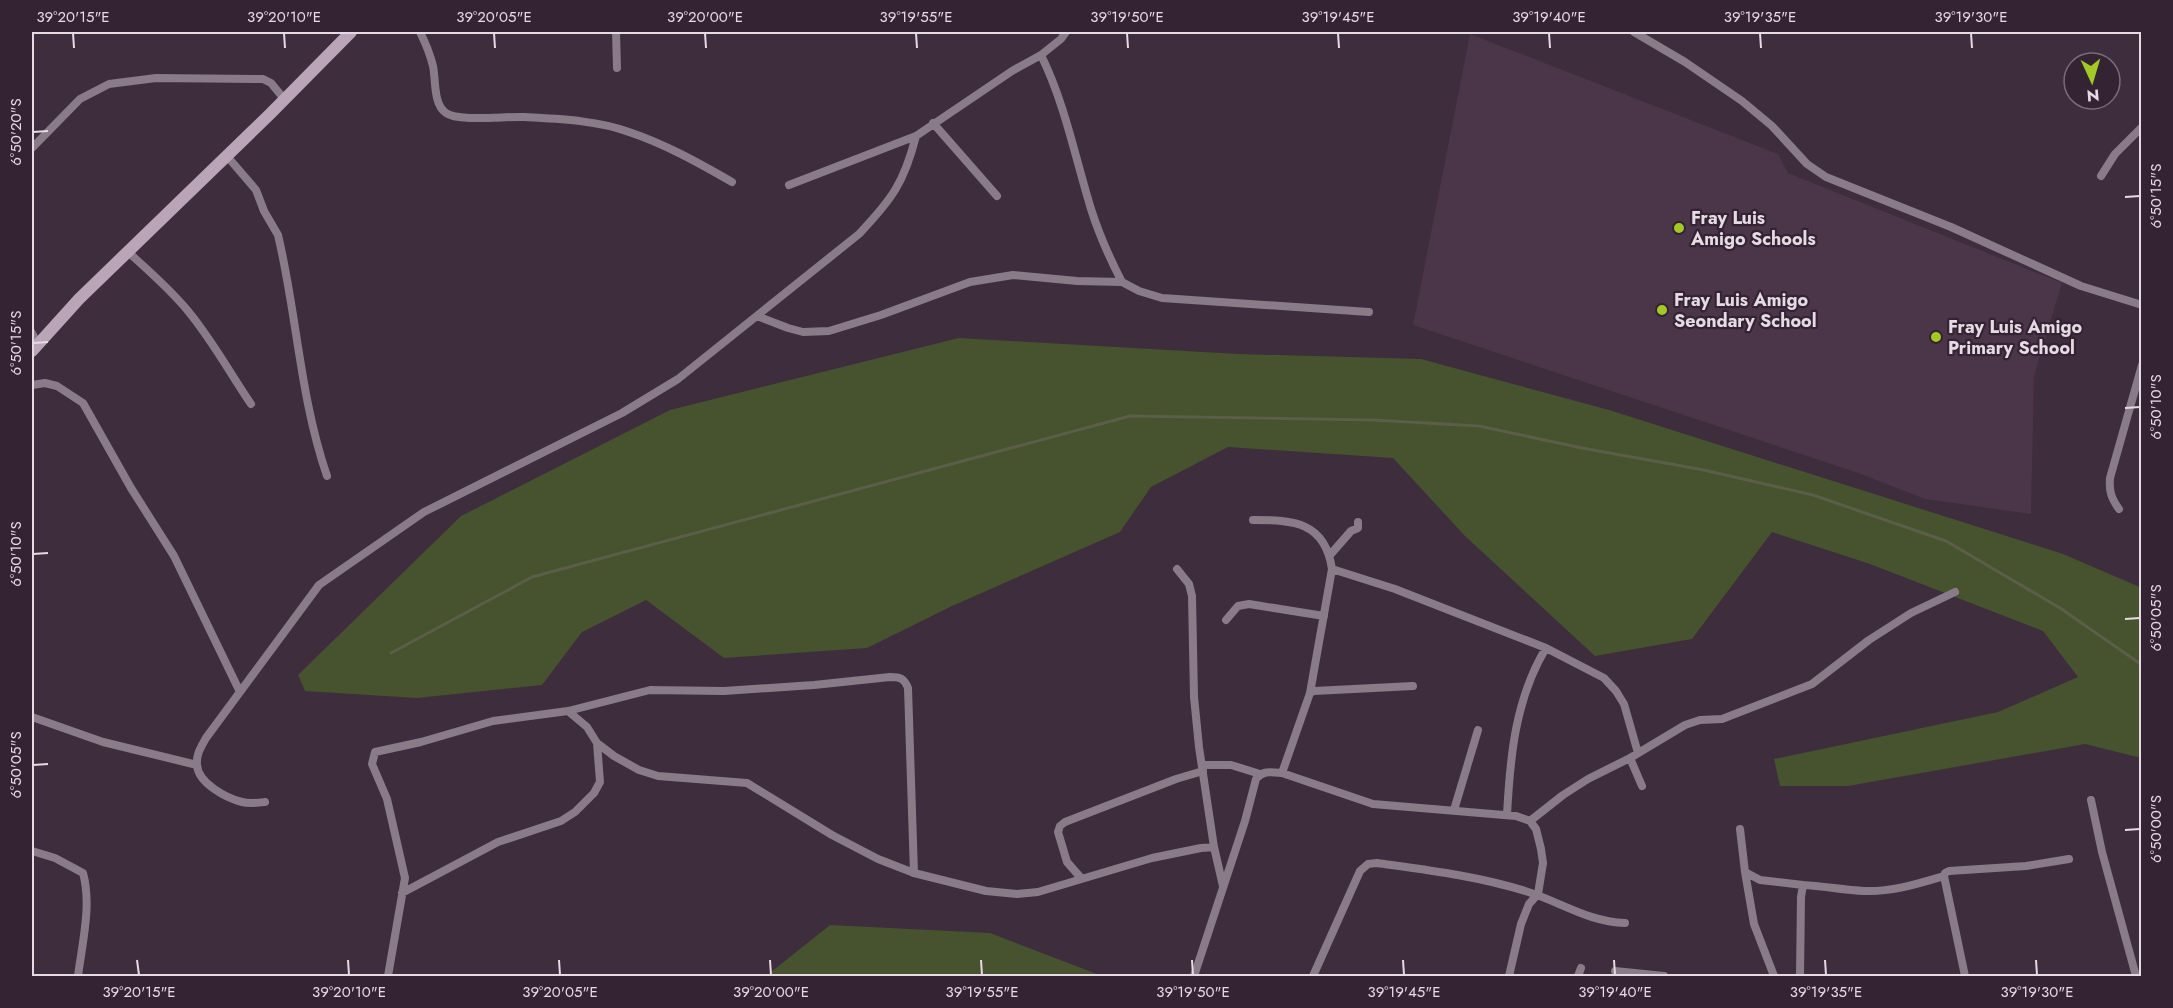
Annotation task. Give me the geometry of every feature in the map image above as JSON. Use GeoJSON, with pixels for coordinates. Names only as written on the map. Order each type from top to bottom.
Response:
{"type":"FeatureCollection","features":[{"type":"Feature","properties":{"kind":"street"},"geometry":{"type":"LineString","coordinates":[[35,348],[80,299],[351,32]]}},
{"type":"Feature","properties":{"kind":"street"},"geometry":{"type":"LineString","coordinates":[[420,32],[433,66],[440,107],[447,114],[465,117],[523,117],[568,121],[628,131],[688,157],[732,182]]}},
{"type":"Feature","properties":{"kind":"street"},"geometry":{"type":"LineString","coordinates":[[616,32],[617,68]]}},
{"type":"Feature","properties":{"kind":"street"},"geometry":{"type":"LineString","coordinates":[[789,185],[916,136],[1012,71],[1054,46],[1066,32]]}},
{"type":"Feature","properties":{"kind":"street"},"geometry":{"type":"LineString","coordinates":[[1634,32],[1685,62],[1742,101],[1772,126],[1807,164],[1826,177],[1951,228],[2081,286],[2142,305]]}},
{"type":"Feature","properties":{"kind":"street"},"geometry":{"type":"LineString","coordinates":[[1041,55],[1066,117],[1091,210],[1122,282]]}},
{"type":"Feature","properties":{"kind":"street"},"geometry":{"type":"LineString","coordinates":[[32,148],[80,99],[96,89],[126,80],[263,79],[271,83],[285,99]]}},
{"type":"Feature","properties":{"kind":"street"},"geometry":{"type":"LineString","coordinates":[[933,123],[997,196]]}},
{"type":"Feature","properties":{"kind":"street"},"geometry":{"type":"LineString","coordinates":[[2101,176],[2115,154],[2142,127]]}},
{"type":"Feature","properties":{"kind":"street"},"geometry":{"type":"LineString","coordinates":[[265,802],[253,804],[240,802],[204,781],[198,773],[197,753],[319,585],[423,512],[622,413],[669,385],[859,234],[881,212],[897,189],[908,167],[916,136]]}},
{"type":"Feature","properties":{"kind":"street"},"geometry":{"type":"LineString","coordinates":[[226,155],[256,190],[264,211],[278,235],[309,412],[327,476]]}},
{"type":"Feature","properties":{"kind":"street"},"geometry":{"type":"LineString","coordinates":[[128,252],[167,287],[189,312],[251,404]]}},
{"type":"Feature","properties":{"kind":"street"},"geometry":{"type":"LineString","coordinates":[[757,316],[788,328],[814,333],[829,331],[881,315],[980,279],[1013,275],[1077,281],[1122,282],[1138,291],[1162,298],[1369,312]]}},
{"type":"Feature","properties":{"kind":"street"},"geometry":{"type":"LineString","coordinates":[[32,333],[35,348]]}},
{"type":"Feature","properties":{"kind":"street"},"geometry":{"type":"LineString","coordinates":[[2119,509],[2111,498],[2110,478],[2142,365]]}},
{"type":"Feature","properties":{"kind":"street"},"geometry":{"type":"LineString","coordinates":[[32,385],[45,383],[57,386],[83,403],[131,488],[174,556],[240,692]]}},
{"type":"Feature","properties":{"kind":"street"},"geometry":{"type":"LineString","coordinates":[[1253,520],[1289,522],[1305,526],[1324,542],[1330,555],[1332,569],[1310,693],[1282,773]]}},
{"type":"Feature","properties":{"kind":"street"},"geometry":{"type":"LineString","coordinates":[[1330,555],[1351,531],[1358,528],[1358,522]]}},
{"type":"Feature","properties":{"kind":"street"},"geometry":{"type":"LineString","coordinates":[[1177,569],[1189,584],[1192,596],[1194,697],[1214,847],[1223,886]]}},
{"type":"Feature","properties":{"kind":"street"},"geometry":{"type":"LineString","coordinates":[[1332,569],[1395,589],[1546,648],[1604,678],[1624,704],[1642,786]]}},
{"type":"Feature","properties":{"kind":"street"},"geometry":{"type":"LineString","coordinates":[[1530,822],[1588,778],[1634,756],[1685,725],[1700,720],[1722,718],[1812,684],[1869,640],[1911,613],[1955,592]]}},
{"type":"Feature","properties":{"kind":"street"},"geometry":{"type":"LineString","coordinates":[[1226,620],[1238,606],[1249,604],[1324,616]]}},
{"type":"Feature","properties":{"kind":"street"},"geometry":{"type":"LineString","coordinates":[[1507,815],[1510,761],[1518,716],[1536,664],[1546,648]]}},
{"type":"Feature","properties":{"kind":"street"},"geometry":{"type":"LineString","coordinates":[[388,976],[405,878],[387,800],[372,764],[375,752],[421,742],[493,721],[568,711],[650,690],[724,691],[814,685],[877,677],[899,677],[905,680],[908,688],[914,873]]}},
{"type":"Feature","properties":{"kind":"street"},"geometry":{"type":"LineString","coordinates":[[1310,693],[1413,686]]}},
{"type":"Feature","properties":{"kind":"street"},"geometry":{"type":"LineString","coordinates":[[568,711],[588,727],[597,743],[639,770],[658,776],[747,783],[832,835],[878,858],[914,873],[986,891],[1017,894],[1038,892],[1152,858],[1214,847]]}},
{"type":"Feature","properties":{"kind":"street"},"geometry":{"type":"LineString","coordinates":[[32,717],[103,742],[197,765]]}},
{"type":"Feature","properties":{"kind":"street"},"geometry":{"type":"LineString","coordinates":[[1454,810],[1478,730]]}},
{"type":"Feature","properties":{"kind":"street"},"geometry":{"type":"LineString","coordinates":[[402,893],[498,842],[561,820],[575,812],[594,793],[600,782],[597,743]]}},
{"type":"Feature","properties":{"kind":"street"},"geometry":{"type":"LineString","coordinates":[[1081,879],[1067,862],[1058,832],[1060,826],[1065,822],[1203,768],[1231,765],[1260,774],[1271,771],[1282,773],[1373,804],[1507,815],[1530,822],[1536,829],[1541,849],[1541,879],[1538,894],[1529,904],[1521,924],[1509,976]]}},
{"type":"Feature","properties":{"kind":"street"},"geometry":{"type":"LineString","coordinates":[[1194,976],[1245,821],[1256,779],[1260,774]]}},
{"type":"Feature","properties":{"kind":"street"},"geometry":{"type":"LineString","coordinates":[[2091,801],[2136,976]]}},
{"type":"Feature","properties":{"kind":"street"},"geometry":{"type":"LineString","coordinates":[[1740,829],[1754,924],[1774,976]]}},
{"type":"Feature","properties":{"kind":"street"},"geometry":{"type":"LineString","coordinates":[[32,851],[55,858],[83,873],[86,883],[86,903],[78,976]]}},
{"type":"Feature","properties":{"kind":"street"},"geometry":{"type":"LineString","coordinates":[[1745,872],[1760,880],[1864,891],[1886,891],[1906,888],[1944,876],[1949,871],[2026,866],[2069,860]]}},
{"type":"Feature","properties":{"kind":"street"},"geometry":{"type":"LineString","coordinates":[[1313,976],[1360,871],[1368,864],[1377,863],[1447,873],[1501,884],[1538,894],[1593,919],[1625,923]]}},
{"type":"Feature","properties":{"kind":"street"},"geometry":{"type":"LineString","coordinates":[[1944,876],[1965,976]]}},
{"type":"Feature","properties":{"kind":"street"},"geometry":{"type":"LineString","coordinates":[[1800,976],[1803,885]]}},
{"type":"Feature","properties":{"kind":"street"},"geometry":{"type":"LineString","coordinates":[[1615,971],[1664,976]]}},
{"type":"Feature","properties":{"kind":"shaded area","name":"Fray Luis Amigo Schools"},"geometry":{"type":"Polygon","coordinates":[[[1470,34],[1778,154],[1788,173],[2062,283],[2034,376],[2031,514],[1925,499],[1861,474],[1413,325],[1470,34]]]}},
{"type":"Feature","properties":{"kind":"green space"},"geometry":{"type":"Polygon","coordinates":[[[959,338],[1238,354],[1421,359],[1609,410],[2063,554],[2142,588],[2141,758],[2085,744],[1848,786],[1780,786],[1774,759],[1998,712],[2078,677],[2043,631],[1870,564],[1772,532],[1692,639],[1595,656],[1465,536],[1393,458],[1228,447],[1151,487],[1120,532],[952,606],[867,648],[724,658],[646,600],[582,632],[542,685],[417,698],[305,691],[298,675],[461,516],[670,410],[959,338]]]}},
{"type":"Feature","properties":{"kind":"green space"},"geometry":{"type":"Polygon","coordinates":[[[830,925],[990,933],[1102,976],[766,976],[830,925]]]}},
{"type":"Feature","properties":{"kind":"waterway"},"geometry":{"type":"LineString","coordinates":[[391,653],[532,577],[1130,416],[1373,420],[1479,426],[1582,448],[1704,470],[1813,495],[1946,541],[2060,608],[2142,665]]}},
{"type":"Feature","properties":{"kind":"place","name":"Fray Luis Amigo Schools"},"geometry":{"type":"Point","coordinates":[1679,228]}},
{"type":"Feature","properties":{"kind":"place","name":"Fray Luis Amigo Seondary School"},"geometry":{"type":"Point","coordinates":[1662,310]}},
{"type":"Feature","properties":{"kind":"place","name":"Fray Luis Amigo Primary School"},"geometry":{"type":"Point","coordinates":[1936,337]}}]}
